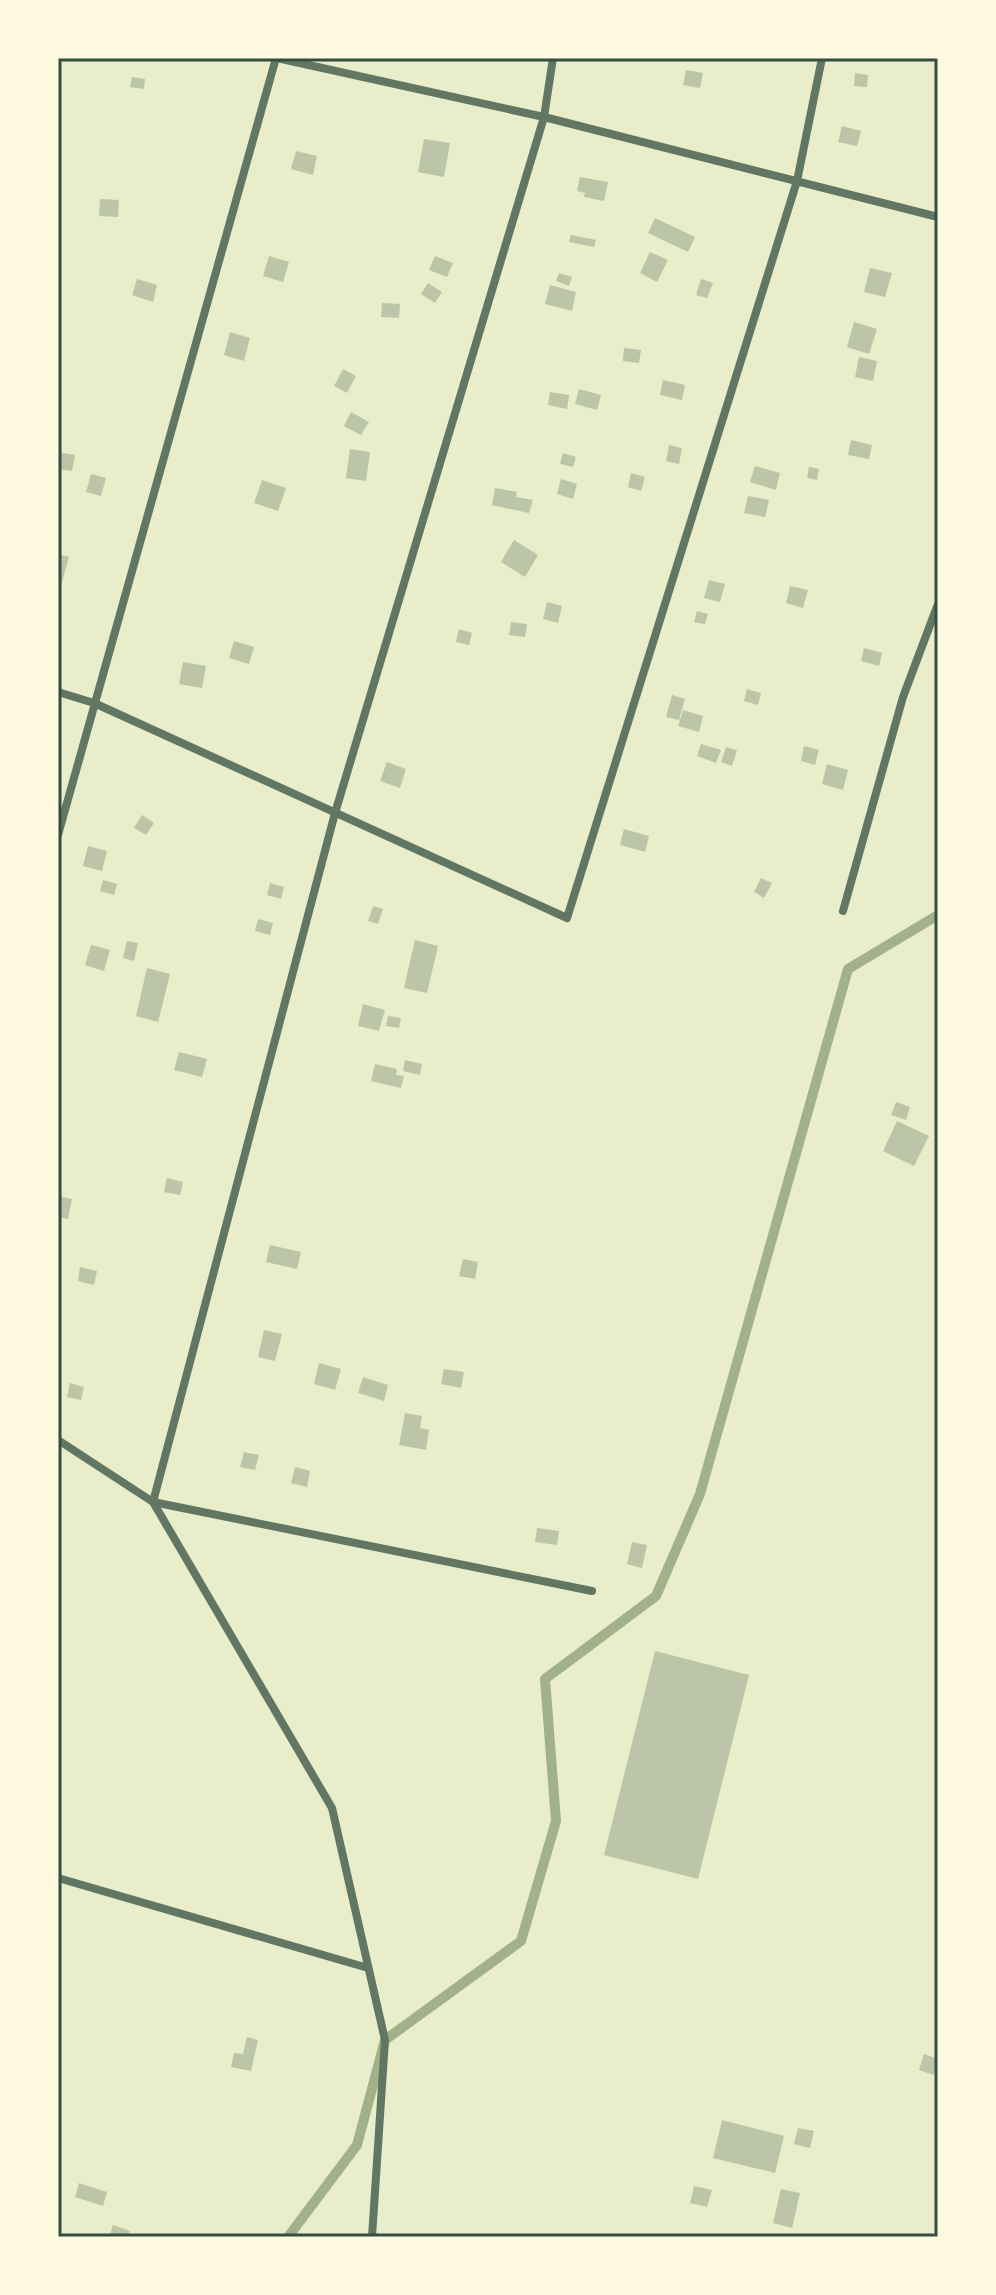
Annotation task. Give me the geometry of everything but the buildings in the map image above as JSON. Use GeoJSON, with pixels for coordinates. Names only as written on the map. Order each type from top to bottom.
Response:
{"type":"FeatureCollection","features":[{"type":"Feature","properties":{"kind":"street"},"geometry":{"type":"LineString","coordinates":[[58,835],[277,58],[544,117],[938,217]]}},
{"type":"Feature","properties":{"kind":"street"},"geometry":{"type":"LineString","coordinates":[[372,2237],[385,2040],[332,1808],[153,1502],[335,813],[544,117],[553,58]]}},
{"type":"Feature","properties":{"kind":"street"},"geometry":{"type":"LineString","coordinates":[[58,692],[94,703],[567,918],[797,181],[822,58]]}},
{"type":"Feature","properties":{"kind":"street"},"geometry":{"type":"LineString","coordinates":[[843,911],[903,697],[938,604]]}},
{"type":"Feature","properties":{"kind":"street"},"geometry":{"type":"LineString","coordinates":[[58,1440],[153,1502],[592,1591]]}},
{"type":"Feature","properties":{"kind":"street"},"geometry":{"type":"LineString","coordinates":[[58,1878],[368,1968]]}},
{"type":"Feature","properties":{"kind":"waterway"},"geometry":{"type":"LineString","coordinates":[[288,2237],[357,2145],[385,2040],[521,1941],[556,1821],[545,1679],[656,1596],[700,1494],[848,969],[938,915]]}}]}
